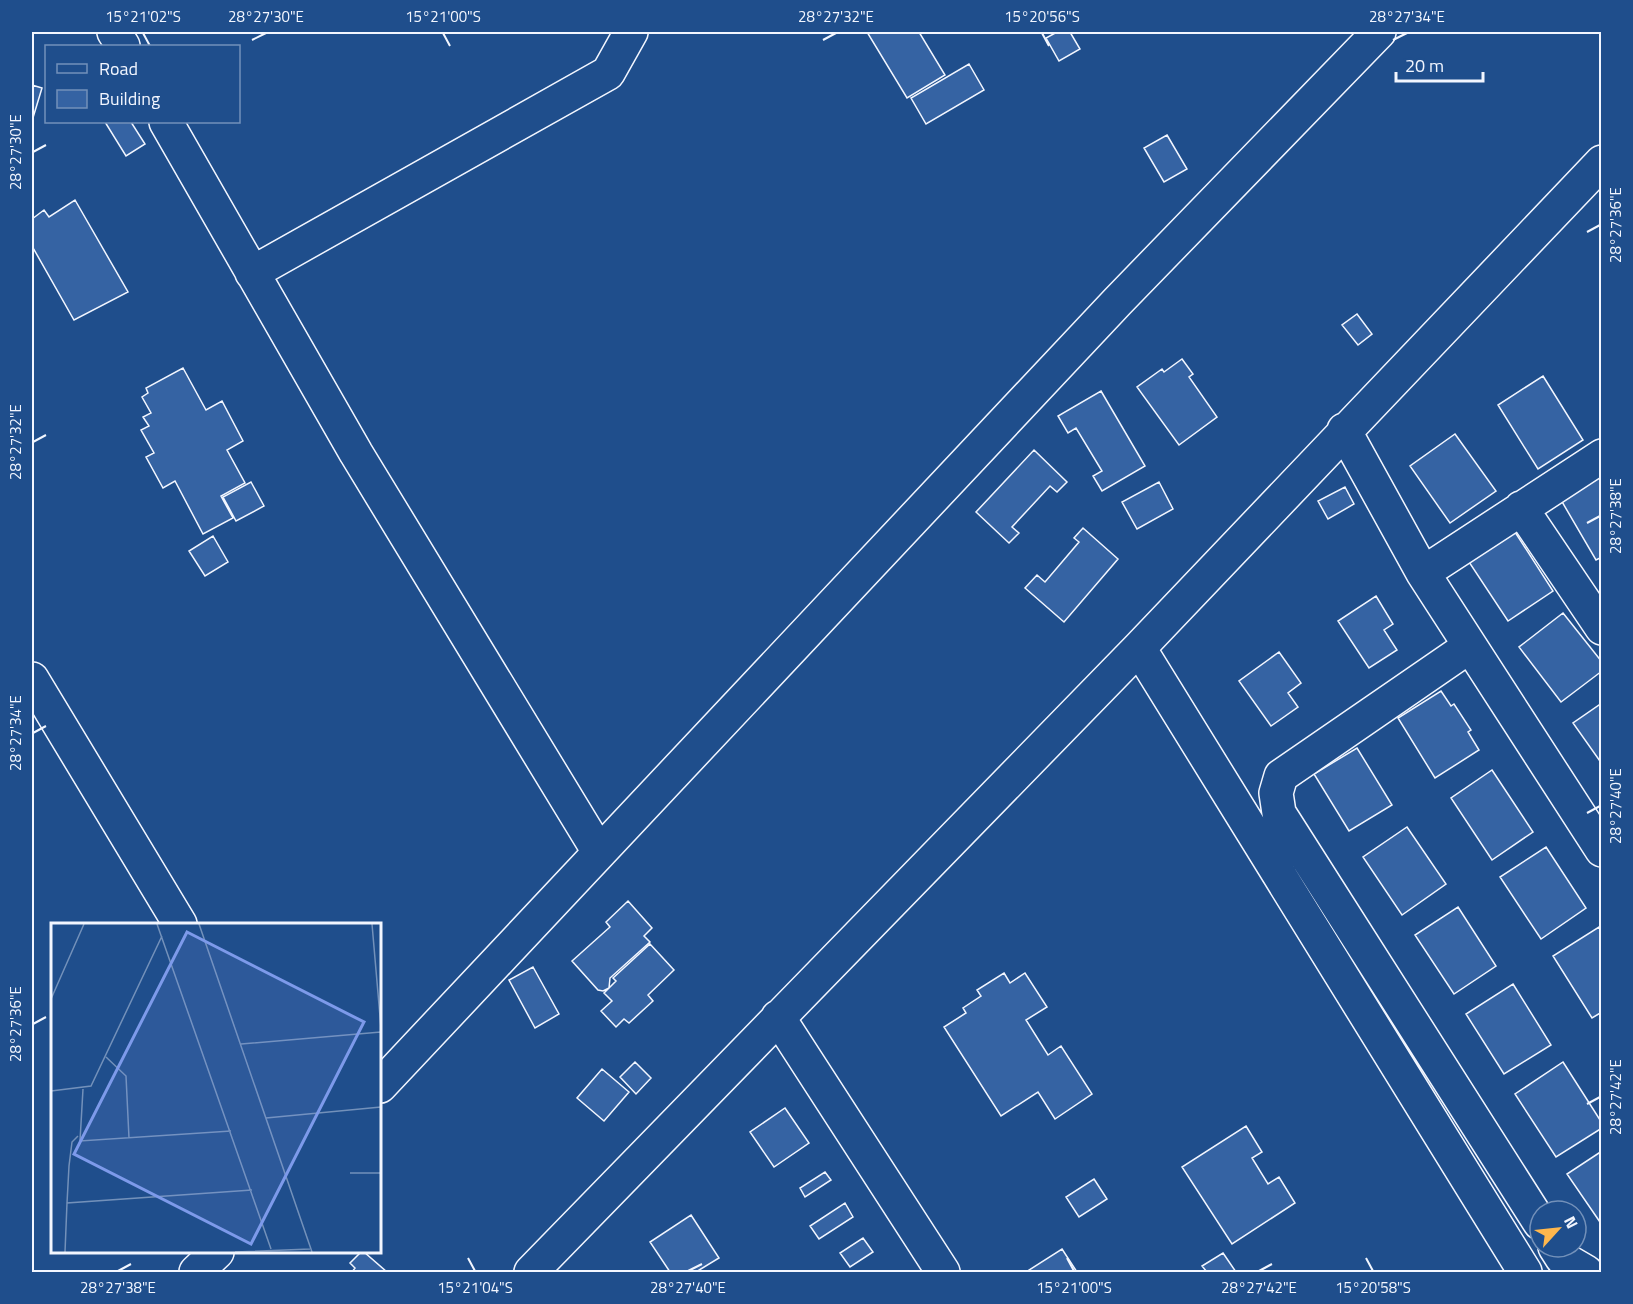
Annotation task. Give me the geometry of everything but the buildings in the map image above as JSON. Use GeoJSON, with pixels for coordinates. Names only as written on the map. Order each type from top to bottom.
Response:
{"type":"FeatureCollection","features":[{"type":"Feature","properties":{"kind":"street"},"geometry":{"type":"LineString","coordinates":[[114,32],[122,45]]}},
{"type":"Feature","properties":{"kind":"street"},"geometry":{"type":"LineString","coordinates":[[252,273],[608,73],[631,32]]}},
{"type":"Feature","properties":{"kind":"street"},"geometry":{"type":"LineString","coordinates":[[381,1085],[1118,301],[1379,32]]}},
{"type":"Feature","properties":{"kind":"street"},"geometry":{"type":"LineString","coordinates":[[167,123],[356,453],[599,852]]}},
{"type":"Feature","properties":{"kind":"street"},"geometry":{"type":"LineString","coordinates":[[531,1272],[1139,648],[1344,430],[1602,162]]}},
{"type":"Feature","properties":{"kind":"street"},"geometry":{"type":"LineString","coordinates":[[1344,430],[1423,573],[1602,850]]}},
{"type":"Feature","properties":{"kind":"street"},"geometry":{"type":"LineString","coordinates":[[1423,573],[1602,456]]}},
{"type":"Feature","properties":{"kind":"street"},"geometry":{"type":"LineString","coordinates":[[1521,508],[1602,628]]}},
{"type":"Feature","properties":{"kind":"street"},"geometry":{"type":"LineString","coordinates":[[1470,646],[1281,776],[1276,793],[1279,813],[1528,1204]]}},
{"type":"Feature","properties":{"kind":"street"},"geometry":{"type":"LineString","coordinates":[[1139,648],[1525,1272]]}},
{"type":"Feature","properties":{"kind":"street"},"geometry":{"type":"LineString","coordinates":[[32,679],[179,923]]}},
{"type":"Feature","properties":{"kind":"street"},"geometry":{"type":"LineString","coordinates":[[778,1017],[943,1272]]}},
{"type":"Feature","properties":{"kind":"street"},"geometry":{"type":"LineString","coordinates":[[196,1272],[215,1253]]}},
{"type":"Feature","properties":{"kind":"street"},"geometry":{"type":"LineString","coordinates":[[1565,1259],[1586,1272]]}},
{"type":"Feature","properties":{"kind":"street"},"geometry":{"type":"LineString","coordinates":[[1592,1272],[1602,1271]]}}]}
